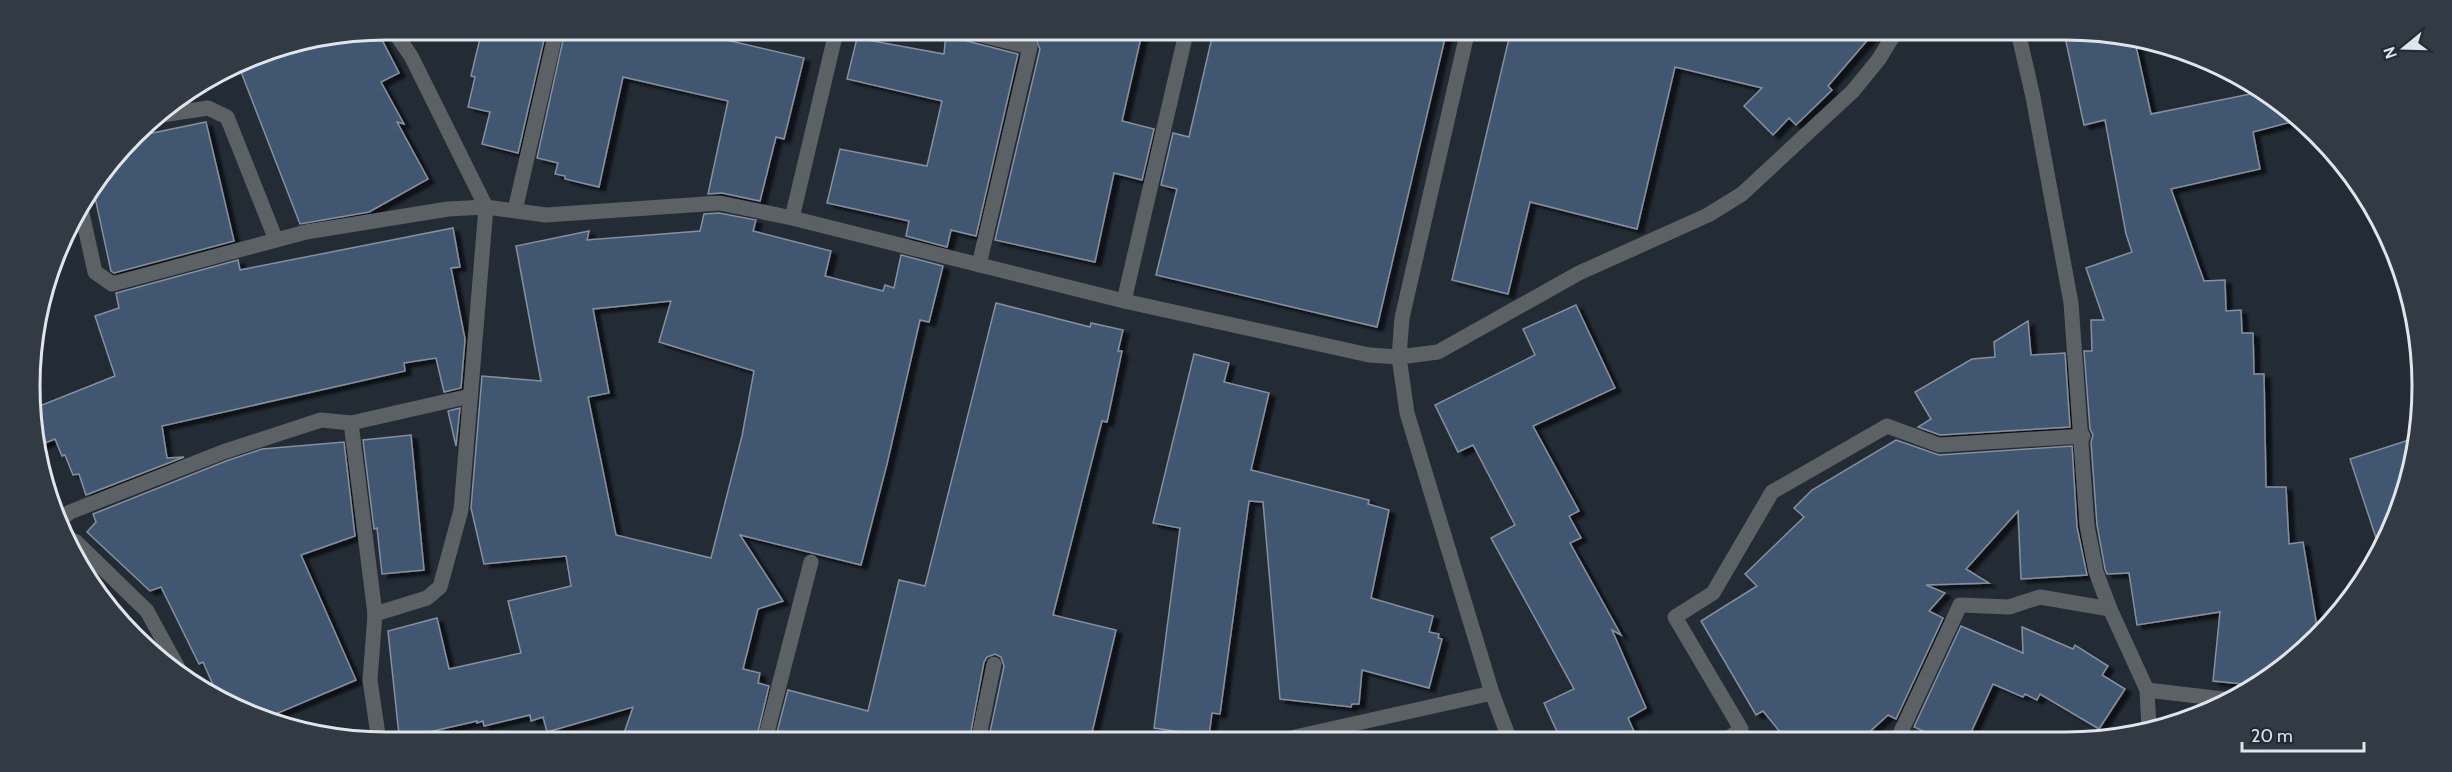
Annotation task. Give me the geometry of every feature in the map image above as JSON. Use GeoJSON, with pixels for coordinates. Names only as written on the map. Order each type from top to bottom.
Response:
{"type":"FeatureCollection","features":[{"type":"Feature","properties":{"kind":"street"},"geometry":{"type":"LineString","coordinates":[[375,614],[427,598],[440,587],[461,510],[486,207],[411,56],[400,40]]}},
{"type":"Feature","properties":{"kind":"street"},"geometry":{"type":"LineString","coordinates":[[515,210],[554,40]]}},
{"type":"Feature","properties":{"kind":"street"},"geometry":{"type":"LineString","coordinates":[[792,218],[834,40]]}},
{"type":"Feature","properties":{"kind":"street"},"geometry":{"type":"LineString","coordinates":[[979,265],[1030,47],[1002,40]]}},
{"type":"Feature","properties":{"kind":"street"},"geometry":{"type":"LineString","coordinates":[[1124,301],[1184,40]]}},
{"type":"Feature","properties":{"kind":"street"},"geometry":{"type":"LineString","coordinates":[[1466,40],[1402,318],[1399,357],[1407,413],[1492,693],[1507,732]]}},
{"type":"Feature","properties":{"kind":"street"},"geometry":{"type":"LineString","coordinates":[[83,220],[95,272],[112,284],[306,232],[448,209],[486,207],[546,215],[720,202],[1124,301],[1369,355],[1399,357],[1438,352],[1579,273],[1708,215],[1742,194],[1853,91],[1879,59],[1891,40]]}},
{"type":"Feature","properties":{"kind":"street"},"geometry":{"type":"LineString","coordinates":[[2020,40],[2035,108],[2071,303],[2083,436],[2087,525],[2096,572],[2109,609],[2147,690],[2149,721]]}},
{"type":"Feature","properties":{"kind":"street"},"geometry":{"type":"LineString","coordinates":[[175,113],[208,108],[227,117],[276,240]]}},
{"type":"Feature","properties":{"kind":"street"},"geometry":{"type":"LineString","coordinates":[[66,516],[223,452],[321,420],[351,423],[470,396]]}},
{"type":"Feature","properties":{"kind":"street"},"geometry":{"type":"LineString","coordinates":[[351,423],[375,614],[370,680],[378,732]]}},
{"type":"Feature","properties":{"kind":"street"},"geometry":{"type":"LineString","coordinates":[[1737,732],[1741,729],[1675,617],[1713,593],[1772,492],[1887,426],[1939,445],[2083,436]]}},
{"type":"Feature","properties":{"kind":"street"},"geometry":{"type":"LineString","coordinates":[[79,545],[147,610],[172,657]]}},
{"type":"Feature","properties":{"kind":"street"},"geometry":{"type":"LineString","coordinates":[[767,732],[811,562]]}},
{"type":"Feature","properties":{"kind":"street"},"geometry":{"type":"LineString","coordinates":[[1901,732],[1960,605],[2009,606],[2040,597],[2109,609]]}},
{"type":"Feature","properties":{"kind":"street"},"geometry":{"type":"LineString","coordinates":[[980,732],[994,664]]}},
{"type":"Feature","properties":{"kind":"street"},"geometry":{"type":"LineString","coordinates":[[2147,690],[2214,698]]}},
{"type":"Feature","properties":{"kind":"street"},"geometry":{"type":"LineString","coordinates":[[1317,732],[1492,693]]}},
{"type":"Feature","properties":{"kind":"building"},"geometry":{"type":"Polygon","coordinates":[[[382,40],[399,73],[381,82],[404,124],[397,122],[428,179],[369,212],[300,224],[241,72],[297,52],[341,43],[382,40]]]}},
{"type":"Feature","properties":{"kind":"building"},"geometry":{"type":"Polygon","coordinates":[[[480,40],[544,40],[518,153],[482,144],[490,112],[468,107],[475,77],[471,76],[480,40]]]}},
{"type":"Feature","properties":{"kind":"building"},"geometry":{"type":"Polygon","coordinates":[[[563,40],[726,40],[804,58],[784,139],[776,137],[760,201],[722,193],[708,194],[728,101],[623,77],[599,187],[565,179],[565,176],[555,174],[558,163],[537,158],[563,40]]]}},
{"type":"Feature","properties":{"kind":"building"},"geometry":{"type":"Polygon","coordinates":[[[857,40],[944,54],[945,40],[964,40],[1018,54],[976,236],[951,230],[947,247],[906,236],[909,221],[827,203],[840,149],[927,166],[942,101],[847,79],[857,40]]]}},
{"type":"Feature","properties":{"kind":"building"},"geometry":{"type":"Polygon","coordinates":[[[1036,40],[1140,40],[1122,121],[1154,129],[1142,180],[1114,173],[1095,262],[995,240],[1040,49],[1036,40]]]}},
{"type":"Feature","properties":{"kind":"building"},"geometry":{"type":"Polygon","coordinates":[[[1211,40],[1445,40],[1377,327],[1156,275],[1177,189],[1161,185],[1173,133],[1189,137],[1211,40]]]}},
{"type":"Feature","properties":{"kind":"building"},"geometry":{"type":"Polygon","coordinates":[[[1509,40],[1868,40],[1828,86],[1832,90],[1796,125],[1789,118],[1773,135],[1744,106],[1762,88],[1675,67],[1637,229],[1530,202],[1508,294],[1452,280],[1509,40]]]}},
{"type":"Feature","properties":{"kind":"building"},"geometry":{"type":"Polygon","coordinates":[[[2066,40],[2111,43],[2136,48],[2151,114],[2250,94],[2289,122],[2253,132],[2260,169],[2171,189],[2204,281],[2225,280],[2226,311],[2241,310],[2242,333],[2253,333],[2254,374],[2264,374],[2266,487],[2286,487],[2289,544],[2303,542],[2316,624],[2294,646],[2241,684],[2213,681],[2220,612],[2137,625],[2129,573],[2107,574],[2105,569],[2097,525],[2091,442],[2093,435],[2090,429],[2084,351],[2092,351],[2091,320],[2104,320],[2086,268],[2132,252],[2126,234],[2105,120],[2084,125],[2066,40]]]}},
{"type":"Feature","properties":{"kind":"building"},"geometry":{"type":"Polygon","coordinates":[[[206,122],[234,241],[114,273],[111,271],[95,200],[126,158],[151,133],[206,122]]]}},
{"type":"Feature","properties":{"kind":"building"},"geometry":{"type":"Polygon","coordinates":[[[719,213],[756,220],[753,231],[831,251],[825,276],[883,291],[885,285],[894,288],[901,255],[943,266],[929,322],[920,320],[861,565],[740,535],[783,601],[758,609],[743,669],[760,673],[758,683],[769,686],[758,732],[624,732],[633,707],[547,732],[543,717],[531,721],[530,715],[484,726],[483,721],[477,723],[477,721],[429,732],[399,732],[388,631],[437,618],[449,669],[521,653],[508,601],[571,586],[566,556],[484,564],[471,508],[482,376],[541,381],[516,246],[589,231],[587,240],[700,231],[704,214],[719,213]],[[671,301],[593,309],[609,393],[588,397],[616,535],[711,558],[742,436],[754,371],[659,342],[671,301]]]}},
{"type":"Feature","properties":{"kind":"building"},"geometry":{"type":"Polygon","coordinates":[[[453,228],[460,267],[451,268],[465,339],[461,388],[444,392],[436,358],[404,363],[405,371],[162,426],[167,458],[184,457],[86,495],[79,474],[73,475],[55,439],[45,443],[41,405],[115,376],[95,316],[119,308],[116,293],[238,260],[240,270],[453,228]]]}},
{"type":"Feature","properties":{"kind":"building"},"geometry":{"type":"Polygon","coordinates":[[[996,303],[1090,327],[1091,323],[1123,330],[1118,351],[1122,351],[1107,422],[1102,421],[1053,615],[1116,630],[1092,732],[990,732],[1004,666],[1001,657],[995,654],[987,657],[984,662],[971,732],[777,732],[788,690],[868,711],[899,580],[925,586],[996,303]]]}},
{"type":"Feature","properties":{"kind":"building"},"geometry":{"type":"Polygon","coordinates":[[[1576,305],[1615,388],[1533,426],[1579,511],[1569,516],[1581,538],[1570,543],[1621,635],[1612,630],[1646,708],[1628,718],[1634,732],[1557,732],[1544,703],[1574,689],[1491,538],[1515,525],[1473,445],[1458,452],[1435,405],[1535,355],[1523,329],[1576,305]]]}},
{"type":"Feature","properties":{"kind":"building"},"geometry":{"type":"Polygon","coordinates":[[[2028,321],[2031,355],[2065,353],[2070,427],[1940,435],[1918,427],[1931,419],[1915,392],[1972,359],[1995,357],[1994,342],[2028,321]]]}},
{"type":"Feature","properties":{"kind":"building"},"geometry":{"type":"Polygon","coordinates":[[[1194,354],[1229,363],[1224,382],[1269,393],[1251,470],[1369,500],[1368,504],[1389,510],[1371,598],[1433,616],[1429,632],[1439,634],[1438,638],[1442,639],[1429,688],[1362,670],[1359,704],[1352,704],[1351,707],[1280,699],[1263,502],[1249,501],[1220,714],[1212,713],[1210,732],[1182,732],[1154,728],[1180,528],[1153,523],[1194,354]]]}},
{"type":"Feature","properties":{"kind":"building"},"geometry":{"type":"Polygon","coordinates":[[[460,408],[456,446],[448,411],[460,408]]]}},
{"type":"Feature","properties":{"kind":"building"},"geometry":{"type":"Polygon","coordinates":[[[411,435],[424,570],[382,574],[363,440],[411,435]]]}},
{"type":"Feature","properties":{"kind":"building"},"geometry":{"type":"Polygon","coordinates":[[[1896,440],[1939,455],[2072,446],[2077,527],[2087,575],[2021,579],[2018,511],[1966,569],[1989,583],[1926,585],[1945,593],[1929,611],[1943,618],[1896,719],[1888,715],[1870,732],[1780,732],[1763,711],[1756,715],[1701,621],[1757,586],[1745,574],[1804,517],[1794,508],[1812,490],[1896,440]]]}},
{"type":"Feature","properties":{"kind":"building"},"geometry":{"type":"Polygon","coordinates":[[[2407,440],[2400,475],[2376,539],[2350,459],[2407,440]]]}},
{"type":"Feature","properties":{"kind":"building"},"geometry":{"type":"Polygon","coordinates":[[[344,442],[355,536],[301,555],[356,680],[277,714],[233,696],[213,685],[203,662],[199,664],[161,587],[150,591],[87,532],[96,522],[93,514],[262,449],[344,442]]]}},
{"type":"Feature","properties":{"kind":"building"},"geometry":{"type":"Polygon","coordinates":[[[1961,626],[2023,653],[2022,627],[2073,649],[2075,645],[2108,666],[2102,675],[2125,689],[2099,729],[2040,694],[2037,700],[2025,694],[2023,697],[1993,684],[1971,732],[1925,732],[1914,727],[1961,626]]]}}]}
